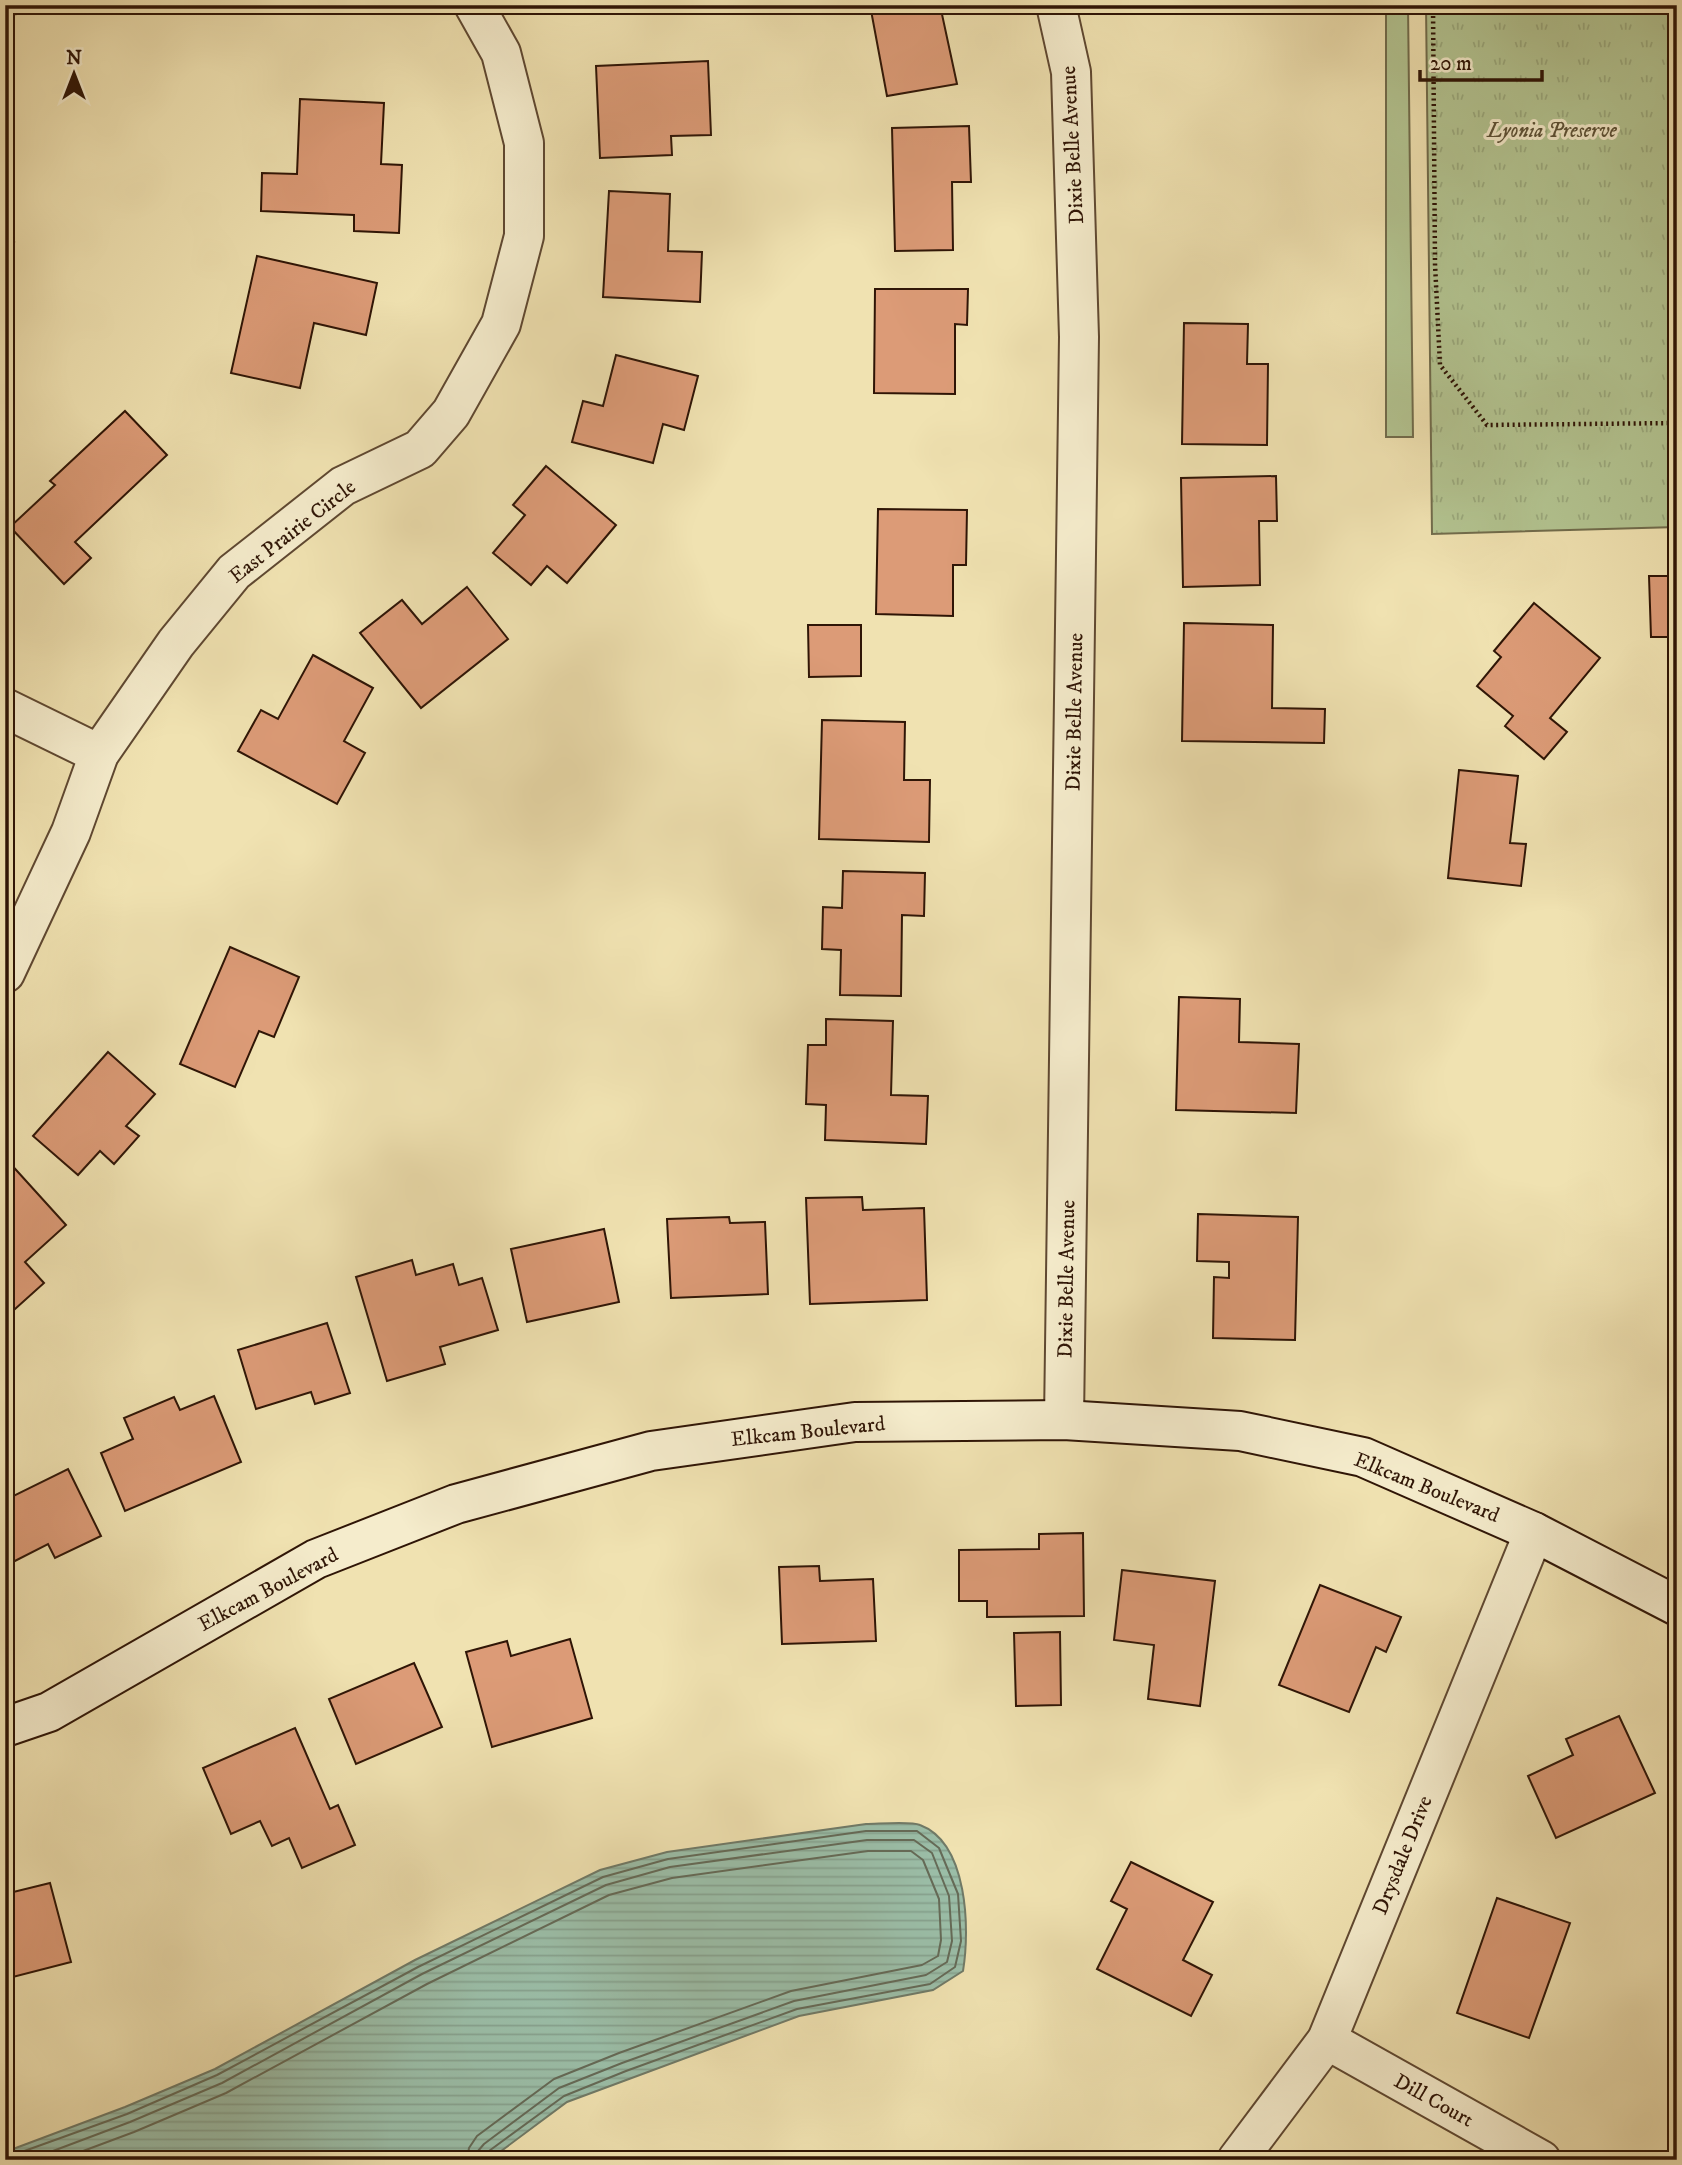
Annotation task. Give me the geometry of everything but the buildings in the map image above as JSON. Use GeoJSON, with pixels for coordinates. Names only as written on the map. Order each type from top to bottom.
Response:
{"type":"FeatureCollection","features":[{"type":"Feature","properties":{"kind":"street","name":"East Prairie Circle"},"geometry":{"type":"LineString","coordinates":[[5,973],[71,832],[99,754],[176,643],[234,572],[343,486],[420,449],[452,414],[501,324],[524,236],[524,143],[501,53],[474,5]]}},
{"type":"Feature","properties":{"kind":"street","name":"Dixie Belle Avenue"},"geometry":{"type":"LineString","coordinates":[[1056,5],[1071,72],[1079,337],[1064,1420]]}},
{"type":"Feature","properties":{"kind":"street"},"geometry":{"type":"LineString","coordinates":[[5,708],[99,754]]}},
{"type":"Feature","properties":{"kind":"street","name":"Elkcam Boulevard"},"geometry":{"type":"LineString","coordinates":[[5,1727],[49,1712],[316,1559],[456,1504],[651,1451],[855,1422],[1064,1420],[1240,1431],[1363,1457],[1534,1532],[1677,1606]]}},
{"type":"Feature","properties":{"kind":"street","name":"Drysdale Drive"},"geometry":{"type":"LineString","coordinates":[[1237,2160],[1326,2040],[1534,1532]]}},
{"type":"Feature","properties":{"kind":"street","name":"Dill Court"},"geometry":{"type":"LineString","coordinates":[[1326,2040],[1541,2160]]}},
{"type":"Feature","properties":{"kind":"path"},"geometry":{"type":"LineString","coordinates":[[1433,5],[1435,264],[1440,365],[1487,425],[1677,423]]}},
{"type":"Feature","properties":{"kind":"green space"},"geometry":{"type":"Polygon","coordinates":[[[1386,5],[1408,5],[1413,437],[1386,437],[1386,5]]]}},
{"type":"Feature","properties":{"kind":"green space","name":"Lyonia Preserve"},"geometry":{"type":"Polygon","coordinates":[[[1426,5],[1677,5],[1677,527],[1432,534],[1426,5]]]}},
{"type":"Feature","properties":{"kind":"water"},"geometry":{"type":"Polygon","coordinates":[[[866,1824],[920,1825],[936,1835],[948,1849],[957,1868],[965,1911],[963,1971],[933,1990],[799,2016],[567,2102],[489,2160],[5,2160],[5,2152],[125,2107],[215,2069],[415,1960],[600,1870],[667,1852],[866,1824]]]}}]}
